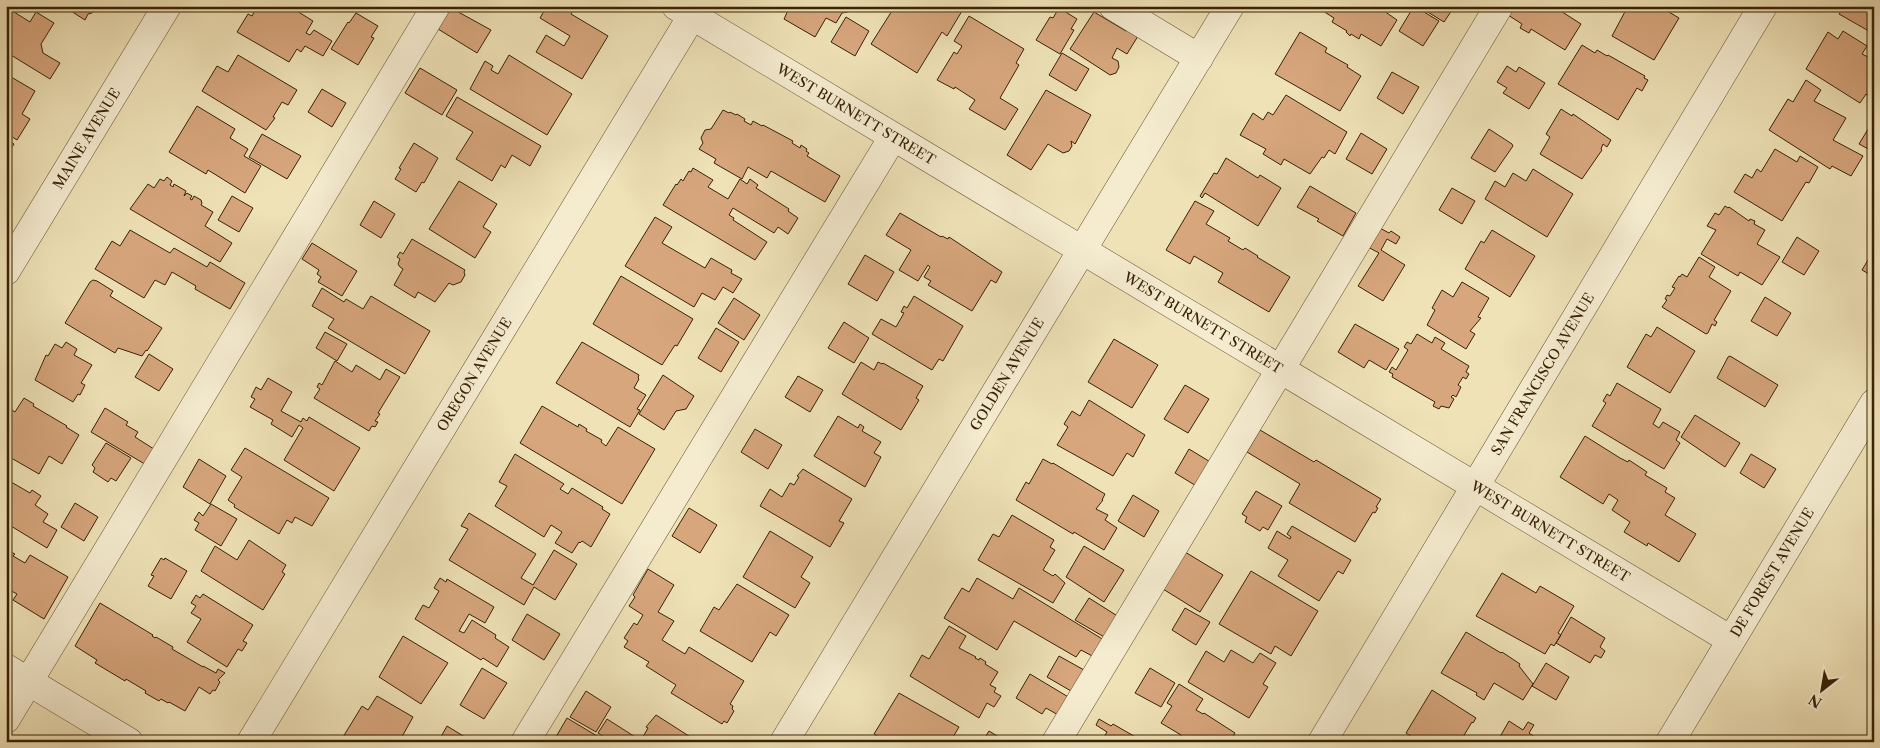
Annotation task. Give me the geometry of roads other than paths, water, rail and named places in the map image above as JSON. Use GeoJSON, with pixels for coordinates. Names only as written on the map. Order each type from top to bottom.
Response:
{"type":"FeatureCollection","features":[{"type":"Feature","properties":{"kind":"street","name":"MAINE AVENUE"},"geometry":{"type":"LineString","coordinates":[[6,270],[167,6]]}},
{"type":"Feature","properties":{"kind":"street"},"geometry":{"type":"LineString","coordinates":[[6,719],[18,675],[436,6]]}},
{"type":"Feature","properties":{"kind":"street"},"geometry":{"type":"LineString","coordinates":[[1113,6],[1199,58]]}},
{"type":"Feature","properties":{"kind":"street","name":"GOLDEN AVENUE"},"geometry":{"type":"LineString","coordinates":[[784,742],[1230,6]]}},
{"type":"Feature","properties":{"kind":"street"},"geometry":{"type":"LineString","coordinates":[[1056,742],[1499,6]]}},
{"type":"Feature","properties":{"kind":"street","name":"SAN FRANCISCO AVENUE"},"geometry":{"type":"LineString","coordinates":[[1322,742],[1763,6]]}},
{"type":"Feature","properties":{"kind":"street","name":"WEST BURNETT STREET"},"geometry":{"type":"LineString","coordinates":[[688,10],[893,137],[1731,640]]}},
{"type":"Feature","properties":{"kind":"street","name":"OREGON AVENUE"},"geometry":{"type":"LineString","coordinates":[[252,742],[688,10]]}},
{"type":"Feature","properties":{"kind":"street"},"geometry":{"type":"LineString","coordinates":[[525,742],[893,137]]}},
{"type":"Feature","properties":{"kind":"street","name":"DE FOREST AVENUE"},"geometry":{"type":"LineString","coordinates":[[1670,742],[1874,404]]}},
{"type":"Feature","properties":{"kind":"street"},"geometry":{"type":"LineString","coordinates":[[18,675],[129,742]]}}]}
